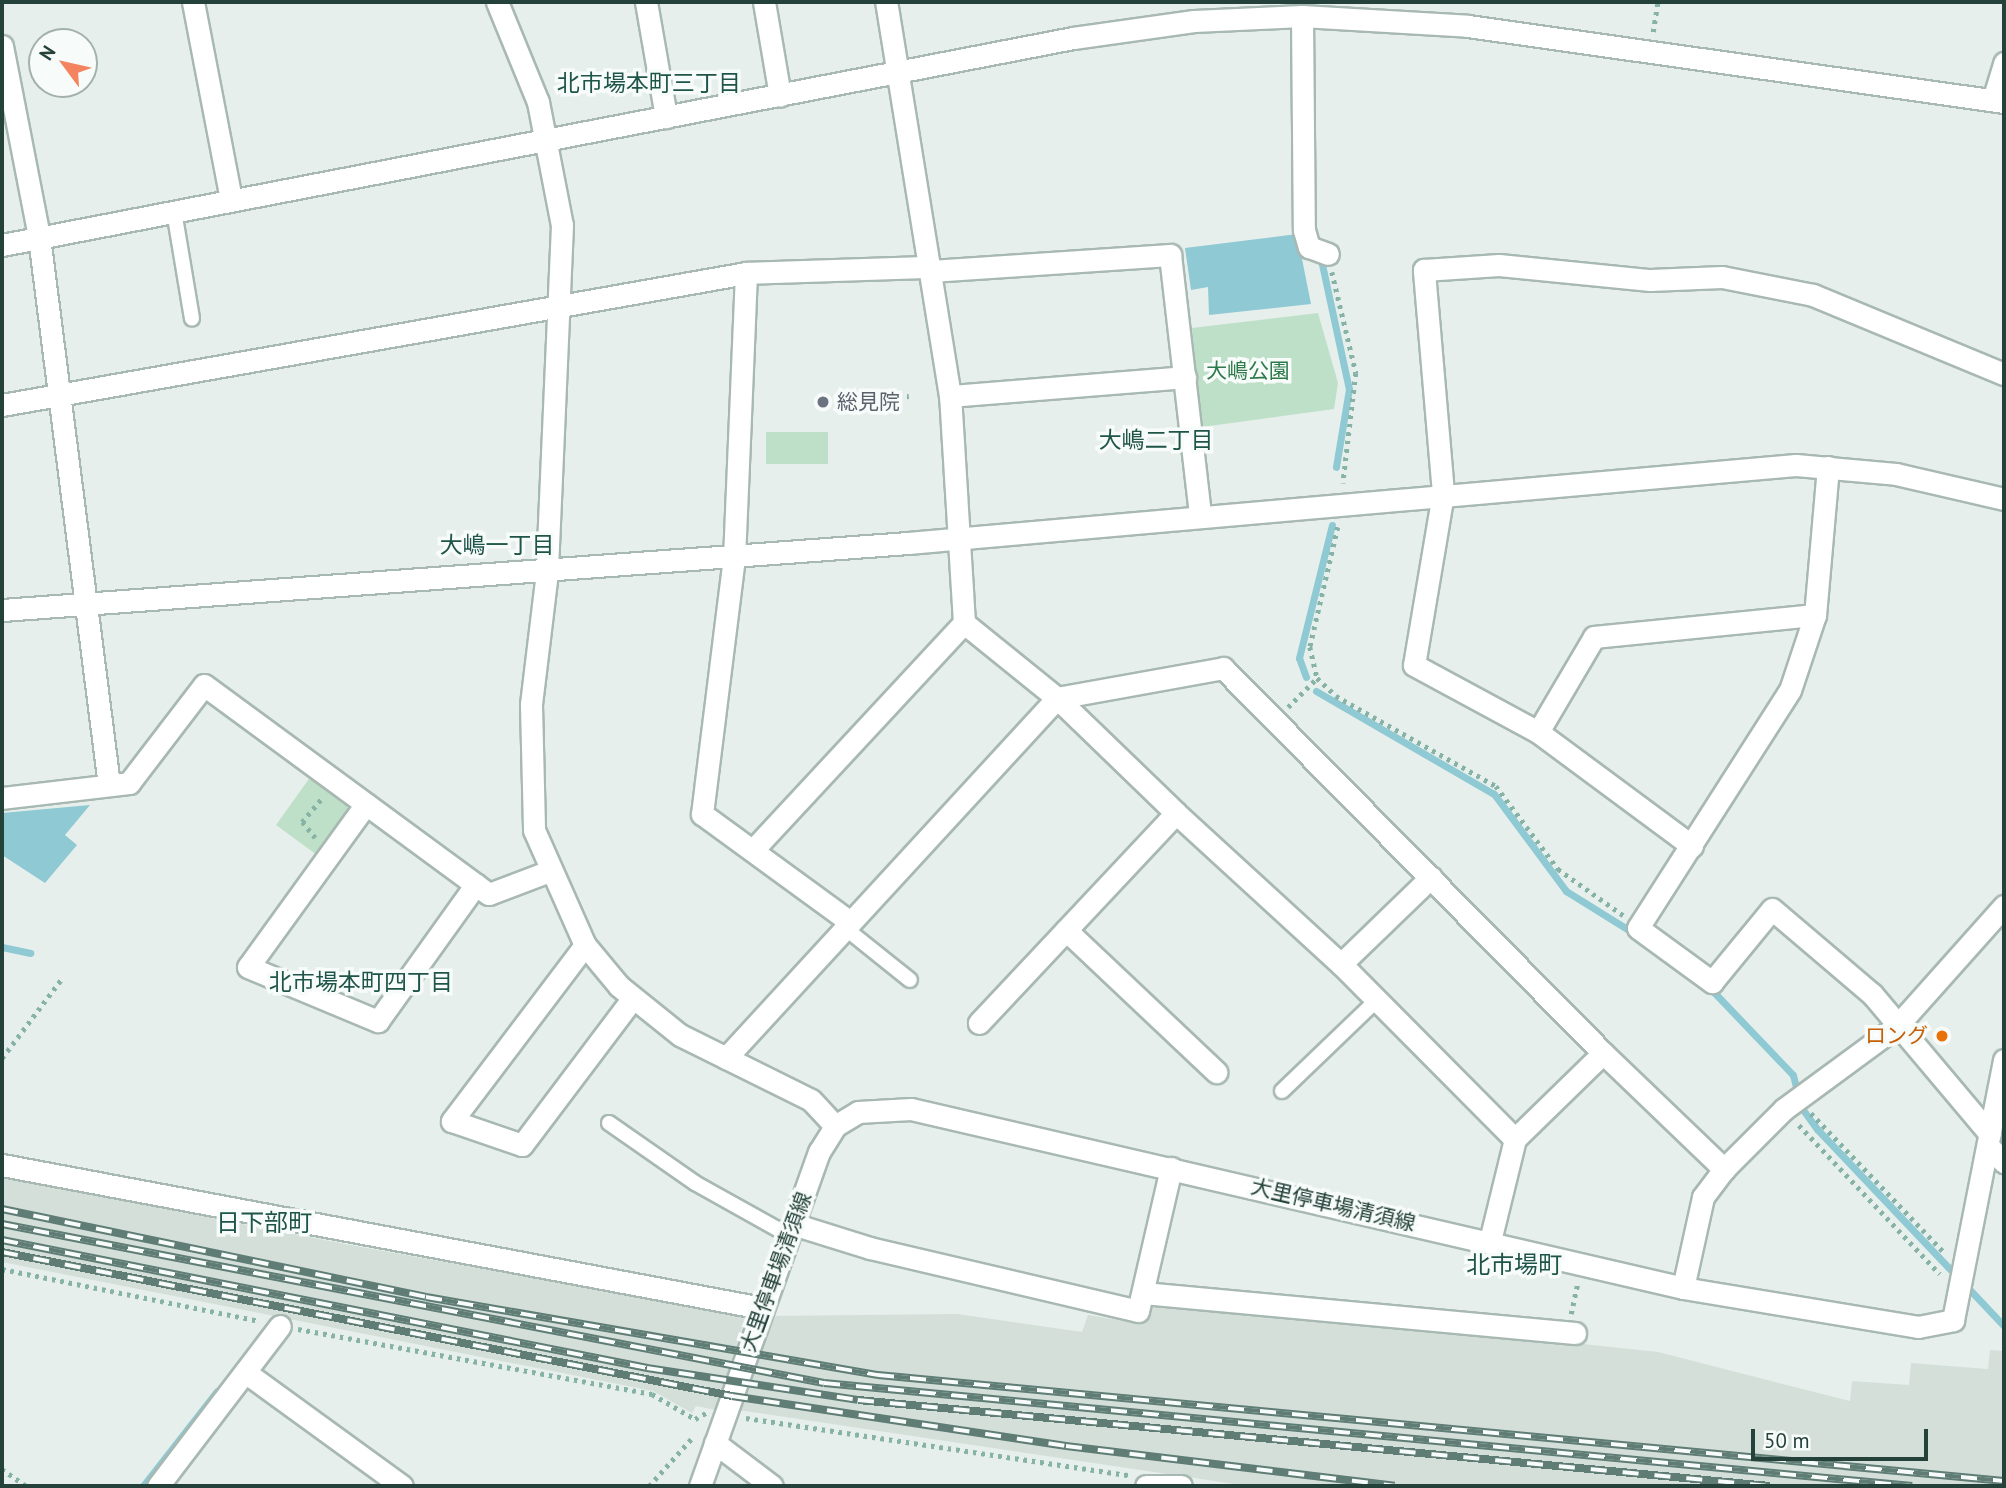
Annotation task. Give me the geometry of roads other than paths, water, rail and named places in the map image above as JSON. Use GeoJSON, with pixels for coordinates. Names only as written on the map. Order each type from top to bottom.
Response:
{"type":"FeatureCollection","features":[{"type":"Feature","properties":{"kind":"street"},"geometry":{"type":"LineString","coordinates":[[194,2],[231,201]]}},
{"type":"Feature","properties":{"kind":"street"},"geometry":{"type":"LineString","coordinates":[[497,2],[549,139],[562,225],[562,305],[547,572],[528,790],[547,872],[585,945],[632,999],[680,1035],[811,1100],[835,1126]]}},
{"type":"Feature","properties":{"kind":"street"},"geometry":{"type":"LineString","coordinates":[[646,2],[666,117]]}},
{"type":"Feature","properties":{"kind":"street"},"geometry":{"type":"LineString","coordinates":[[764,2],[780,96]]}},
{"type":"Feature","properties":{"kind":"street"},"geometry":{"type":"LineString","coordinates":[[752,850],[964,623],[950,396],[886,2]]}},
{"type":"Feature","properties":{"kind":"street"},"geometry":{"type":"LineString","coordinates":[[2,245],[897,75],[1073,38],[1194,21],[1384,10],[1998,101],[2004,63]]}},
{"type":"Feature","properties":{"kind":"street"},"geometry":{"type":"LineString","coordinates":[[1302,16],[1304,230],[1322,252]]}},
{"type":"Feature","properties":{"kind":"street"},"geometry":{"type":"LineString","coordinates":[[2,46],[6,86],[39,237],[109,785]]}},
{"type":"Feature","properties":{"kind":"street"},"geometry":{"type":"LineString","coordinates":[[2,405],[60,397],[746,273],[930,269],[1170,255],[1200,516]]}},
{"type":"Feature","properties":{"kind":"street"},"geometry":{"type":"LineString","coordinates":[[1692,846],[1538,732],[1414,665],[1443,493],[1424,270],[1431,265],[1545,268],[1650,280],[1722,277],[1813,295],[2004,374]]}},
{"type":"Feature","properties":{"kind":"street"},"geometry":{"type":"LineString","coordinates":[[746,273],[734,558],[702,814],[848,925]]}},
{"type":"Feature","properties":{"kind":"street"},"geometry":{"type":"LineString","coordinates":[[950,396],[1185,377]]}},
{"type":"Feature","properties":{"kind":"street"},"geometry":{"type":"LineString","coordinates":[[1828,467],[1815,615],[1790,690],[1641,924],[1712,982],[1772,909],[1872,994],[1994,1143],[2004,1162]]}},
{"type":"Feature","properties":{"kind":"street"},"geometry":{"type":"LineString","coordinates":[[2,610],[734,558],[1443,493],[1828,467],[1896,474],[2004,499]]}},
{"type":"Feature","properties":{"kind":"street"},"geometry":{"type":"LineString","coordinates":[[1538,732],[1594,637],[1815,615]]}},
{"type":"Feature","properties":{"kind":"street"},"geometry":{"type":"LineString","coordinates":[[964,623],[1057,698],[1176,813],[1341,964],[1515,1139]]}},
{"type":"Feature","properties":{"kind":"street"},"geometry":{"type":"LineString","coordinates":[[726,1058],[1057,698],[1223,668],[1603,1053],[1724,1168]]}},
{"type":"Feature","properties":{"kind":"street"},"geometry":{"type":"LineString","coordinates":[[2,798],[129,783],[204,685],[489,894],[547,872]]}},
{"type":"Feature","properties":{"kind":"street"},"geometry":{"type":"LineString","coordinates":[[366,804],[248,967],[378,1021],[476,884]]}},
{"type":"Feature","properties":{"kind":"street"},"geometry":{"type":"LineString","coordinates":[[979,1023],[1176,813]]}},
{"type":"Feature","properties":{"kind":"street"},"geometry":{"type":"LineString","coordinates":[[1341,964],[1431,877]]}},
{"type":"Feature","properties":{"kind":"street"},"geometry":{"type":"LineString","coordinates":[[1684,1288],[1703,1197],[1724,1168],[1796,1102],[1897,1026],[2004,906]]}},
{"type":"Feature","properties":{"kind":"street"},"geometry":{"type":"LineString","coordinates":[[1066,930],[1216,1072]]}},
{"type":"Feature","properties":{"kind":"street"},"geometry":{"type":"LineString","coordinates":[[585,945],[452,1121],[522,1145],[632,999]]}},
{"type":"Feature","properties":{"kind":"street"},"geometry":{"type":"LineString","coordinates":[[1489,1241],[1515,1139],[1603,1053]]}},
{"type":"Feature","properties":{"kind":"street","name":"大里停車場清須線"},"geometry":{"type":"LineString","coordinates":[[699,1486],[791,1229],[835,1126],[880,1107],[911,1109],[1684,1288],[1918,1327],[1953,1320],[1964,1263],[1994,1143],[2004,1060]]}},
{"type":"Feature","properties":{"kind":"street"},"geometry":{"type":"LineString","coordinates":[[2,1165],[762,1308]]}},
{"type":"Feature","properties":{"kind":"street"},"geometry":{"type":"LineString","coordinates":[[791,1229],[1138,1311],[1171,1168]]}},
{"type":"Feature","properties":{"kind":"street"},"geometry":{"type":"LineString","coordinates":[[1143,1293],[1571,1332]]}},
{"type":"Feature","properties":{"kind":"street"},"geometry":{"type":"LineString","coordinates":[[158,1486],[280,1326]]}},
{"type":"Feature","properties":{"kind":"street"},"geometry":{"type":"LineString","coordinates":[[245,1372],[402,1486]]}},
{"type":"Feature","properties":{"kind":"street"},"geometry":{"type":"LineString","coordinates":[[715,1443],[772,1486]]}},
{"type":"Feature","properties":{"kind":"street"},"geometry":{"type":"LineString","coordinates":[[1147,1484],[1181,1486]]}},
{"type":"Feature","properties":{"kind":"lane"},"geometry":{"type":"LineString","coordinates":[[174,211],[192,318]]}},
{"type":"Feature","properties":{"kind":"lane"},"geometry":{"type":"LineString","coordinates":[[848,925],[910,980]]}},
{"type":"Feature","properties":{"kind":"lane"},"geometry":{"type":"LineString","coordinates":[[1282,1091],[1377,1000]]}},
{"type":"Feature","properties":{"kind":"lane"},"geometry":{"type":"LineString","coordinates":[[609,1123],[695,1183],[791,1229]]}},
{"type":"Feature","properties":{"kind":"water"},"geometry":{"type":"Polygon","coordinates":[[[1297,234],[1311,304],[1209,315],[1208,287],[1191,290],[1185,248],[1297,234]]]}},
{"type":"Feature","properties":{"kind":"water"},"geometry":{"type":"Polygon","coordinates":[[[90,805],[65,835],[77,845],[45,883],[2,855],[2,813],[90,805]]]}},
{"type":"Feature","properties":{"kind":"waterway"},"geometry":{"type":"LineString","coordinates":[[1320,255],[1349,389],[1336,467]]}},
{"type":"Feature","properties":{"kind":"waterway"},"geometry":{"type":"LineString","coordinates":[[1306,677],[1299,658],[1332,525]]}},
{"type":"Feature","properties":{"kind":"waterway"},"geometry":{"type":"LineString","coordinates":[[1316,691],[1494,794],[1566,891],[1635,934]]}},
{"type":"Feature","properties":{"kind":"waterway"},"geometry":{"type":"LineString","coordinates":[[2,947],[30,953]]}},
{"type":"Feature","properties":{"kind":"waterway"},"geometry":{"type":"LineString","coordinates":[[1707,985],[1793,1075],[1801,1107],[1817,1129],[1950,1269]]}},
{"type":"Feature","properties":{"kind":"waterway"},"geometry":{"type":"LineString","coordinates":[[1970,1290],[2004,1326]]}},
{"type":"Feature","properties":{"kind":"waterway"},"geometry":{"type":"LineString","coordinates":[[143,1486],[217,1391]]}},
{"type":"Feature","properties":{"kind":"railway"},"geometry":{"type":"LineString","coordinates":[[2,1209],[426,1297],[878,1375],[2004,1481]]}},
{"type":"Feature","properties":{"kind":"railway"},"geometry":{"type":"LineString","coordinates":[[2,1224],[824,1383],[1912,1486]]}},
{"type":"Feature","properties":{"kind":"railway"},"geometry":{"type":"LineString","coordinates":[[2,1240],[647,1368],[858,1400],[1770,1486]]}},
{"type":"Feature","properties":{"kind":"railway"},"geometry":{"type":"LineString","coordinates":[[2,1252],[732,1396],[1066,1446],[1395,1486]]}},
{"type":"Feature","properties":{"kind":"place","name":"総見院"},"geometry":{"type":"Point","coordinates":[823,402]}},
{"type":"Feature","properties":{"kind":"place","name":"ロング"},"geometry":{"type":"Point","coordinates":[1942,1036]}},
{"type":"Feature","properties":{"kind":"district","name":"北市場本町三丁目"},"geometry":{"type":"Point","coordinates":[649,83]}},
{"type":"Feature","properties":{"kind":"district","name":"大嶋二丁目"},"geometry":{"type":"Point","coordinates":[1156,440]}},
{"type":"Feature","properties":{"kind":"district","name":"大嶋一丁目"},"geometry":{"type":"Point","coordinates":[497,545]}},
{"type":"Feature","properties":{"kind":"district","name":"北市場本町四丁目"},"geometry":{"type":"Point","coordinates":[361,982]}},
{"type":"Feature","properties":{"kind":"district","name":"日下部町"},"geometry":{"type":"Point","coordinates":[264,1223]}},
{"type":"Feature","properties":{"kind":"district","name":"北市場町"},"geometry":{"type":"Point","coordinates":[1514,1265]}},
{"type":"Feature","properties":{"kind":"park label","name":"大嶋公園"},"geometry":{"type":"Point","coordinates":[1248,371]}}]}
